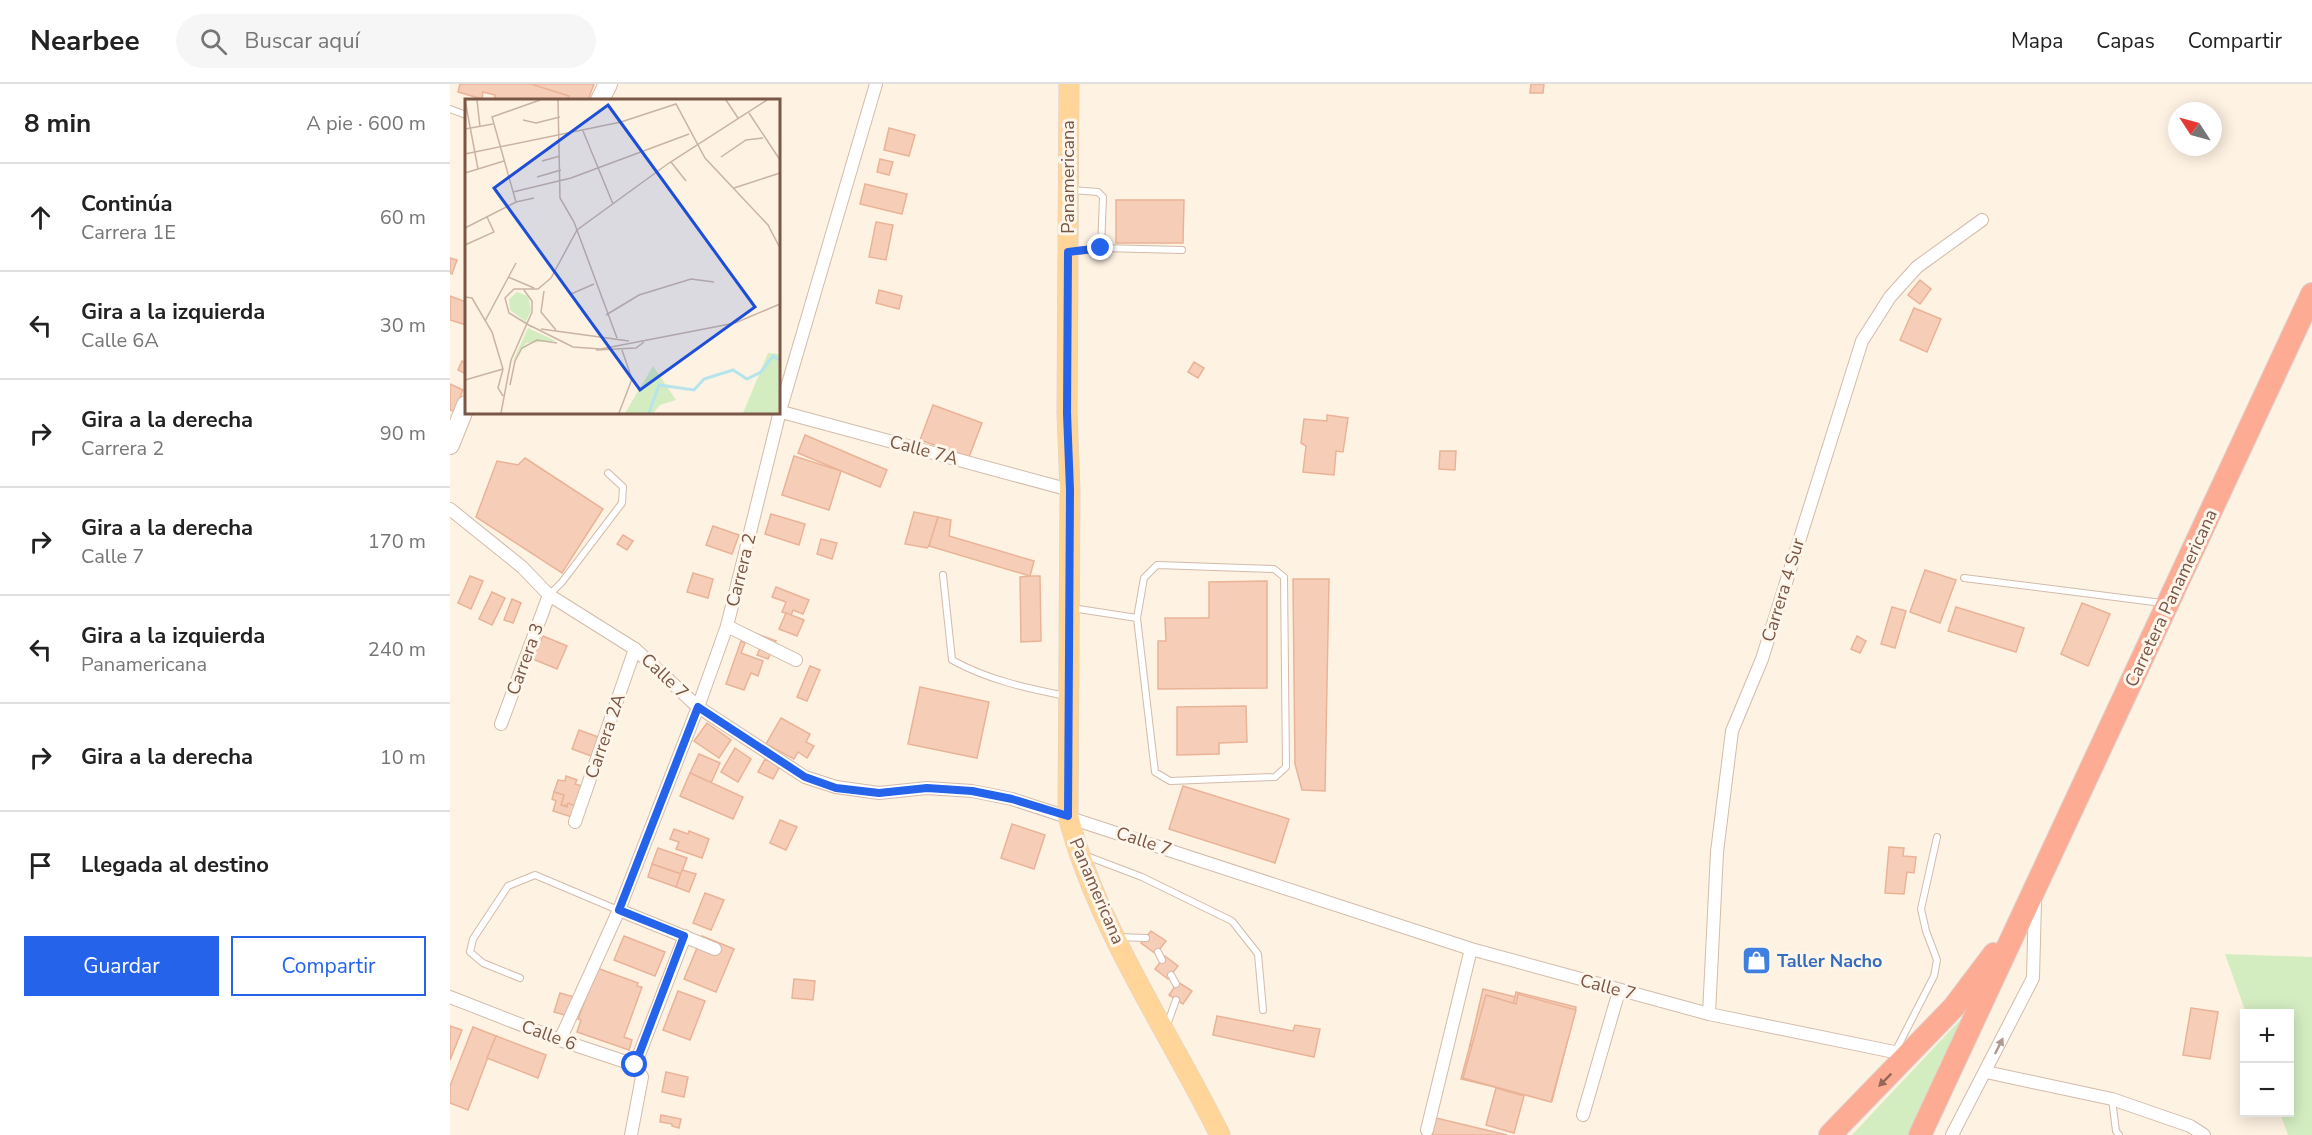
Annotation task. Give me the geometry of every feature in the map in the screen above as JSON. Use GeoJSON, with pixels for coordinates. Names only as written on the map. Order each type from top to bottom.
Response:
{"type":"FeatureCollection","features":[{"type":"Feature","properties":{"kind":"highway","name":"Carretera Panamericana"},"geometry":{"type":"LineString","coordinates":[[1920,1135],[2033,897],[2312,294]]}},
{"type":"Feature","properties":{"kind":"highway","name":"Carretera Panamericana"},"geometry":{"type":"LineString","coordinates":[[1830,1135],[1902,1054],[1954,1007],[1980,974],[2033,897]]}},
{"type":"Feature","properties":{"kind":"main road","name":"Panamericana"},"geometry":{"type":"LineString","coordinates":[[1069,84],[1068,816],[1078,853],[1114,937],[1191,1076],[1220,1135]]}},
{"type":"Feature","properties":{"kind":"street"},"geometry":{"type":"LineString","coordinates":[[600,99],[608,84]]}},
{"type":"Feature","properties":{"kind":"street","name":"Carrera 2"},"geometry":{"type":"LineString","coordinates":[[780,408],[876,84]]}},
{"type":"Feature","properties":{"kind":"street","name":"Carrera 4 Sur"},"geometry":{"type":"LineString","coordinates":[[1709,1014],[1717,852],[1732,731],[1762,659],[1862,341],[1890,297],[1917,267],[1982,220]]}},
{"type":"Feature","properties":{"kind":"street"},"geometry":{"type":"LineString","coordinates":[[450,445],[465,408]]}},
{"type":"Feature","properties":{"kind":"street","name":"Calle 7A"},"geometry":{"type":"LineString","coordinates":[[780,411],[1070,490]]}},
{"type":"Feature","properties":{"kind":"street","name":"Carrera 2"},"geometry":{"type":"LineString","coordinates":[[560,1040],[619,910],[727,627],[778,414]]}},
{"type":"Feature","properties":{"kind":"street","name":"Calle 7"},"geometry":{"type":"LineString","coordinates":[[450,509],[522,567],[549,595],[635,649],[698,707],[805,777],[836,788],[879,793],[927,788],[972,791],[1012,799],[1471,949],[1709,1014],[1902,1054]]}},
{"type":"Feature","properties":{"kind":"street","name":"Carrera 3"},"geometry":{"type":"LineString","coordinates":[[501,724],[549,595]]}},
{"type":"Feature","properties":{"kind":"street"},"geometry":{"type":"LineString","coordinates":[[727,627],[796,660]]}},
{"type":"Feature","properties":{"kind":"street","name":"Carrera 2A"},"geometry":{"type":"LineString","coordinates":[[575,822],[635,649]]}},
{"type":"Feature","properties":{"kind":"street"},"geometry":{"type":"LineString","coordinates":[[1952,1135],[2033,978],[2033,897]]}},
{"type":"Feature","properties":{"kind":"street"},"geometry":{"type":"LineString","coordinates":[[619,910],[715,949]]}},
{"type":"Feature","properties":{"kind":"street"},"geometry":{"type":"LineString","coordinates":[[631,1135],[642,1077],[635,1065],[684,936]]}},
{"type":"Feature","properties":{"kind":"street"},"geometry":{"type":"LineString","coordinates":[[1426,1130],[1471,949]]}},
{"type":"Feature","properties":{"kind":"street"},"geometry":{"type":"LineString","coordinates":[[1583,1115],[1619,991]]}},
{"type":"Feature","properties":{"kind":"street","name":"Calle 6"},"geometry":{"type":"LineString","coordinates":[[450,997],[560,1040],[635,1065]]}},
{"type":"Feature","properties":{"kind":"street"},"geometry":{"type":"LineString","coordinates":[[1986,1072],[2112,1099],[2190,1126],[2204,1135]]}},
{"type":"Feature","properties":{"kind":"lane"},"geometry":{"type":"LineString","coordinates":[[450,109],[465,115]]}},
{"type":"Feature","properties":{"kind":"lane"},"geometry":{"type":"LineString","coordinates":[[1068,190],[1098,192],[1103,197],[1101,248]]}},
{"type":"Feature","properties":{"kind":"lane"},"geometry":{"type":"LineString","coordinates":[[1068,252],[1101,248],[1182,250]]}},
{"type":"Feature","properties":{"kind":"lane"},"geometry":{"type":"LineString","coordinates":[[549,595],[562,582],[622,503],[623,487],[608,473]]}},
{"type":"Feature","properties":{"kind":"lane"},"geometry":{"type":"LineString","coordinates":[[1157,565],[1274,569],[1284,577],[1286,767],[1275,777],[1170,781],[1155,772],[1137,618],[1144,578],[1157,565]]}},
{"type":"Feature","properties":{"kind":"lane"},"geometry":{"type":"LineString","coordinates":[[943,575],[952,660],[972,671],[1014,686],[1069,697]]}},
{"type":"Feature","properties":{"kind":"lane"},"geometry":{"type":"LineString","coordinates":[[1964,578],[2168,603]]}},
{"type":"Feature","properties":{"kind":"lane"},"geometry":{"type":"LineString","coordinates":[[1069,607],[1137,618]]}},
{"type":"Feature","properties":{"kind":"lane"},"geometry":{"type":"LineString","coordinates":[[1902,1054],[1936,968],[1937,960],[1926,931],[1921,909],[1937,837]]}},
{"type":"Feature","properties":{"kind":"lane"},"geometry":{"type":"LineString","coordinates":[[1078,853],[1142,876],[1232,921],[1258,954],[1263,1010]]}},
{"type":"Feature","properties":{"kind":"lane"},"geometry":{"type":"LineString","coordinates":[[520,978],[483,963],[470,952],[472,939],[508,886],[535,874],[619,910]]}},
{"type":"Feature","properties":{"kind":"lane"},"geometry":{"type":"LineString","coordinates":[[1114,937],[1146,938]]}},
{"type":"Feature","properties":{"kind":"lane"},"geometry":{"type":"LineString","coordinates":[[1158,952],[1162,960]]}},
{"type":"Feature","properties":{"kind":"lane"},"geometry":{"type":"LineString","coordinates":[[1171,975],[1176,984]]}},
{"type":"Feature","properties":{"kind":"lane"},"geometry":{"type":"LineString","coordinates":[[1165,1031],[1176,1000]]}},
{"type":"Feature","properties":{"kind":"lane"},"geometry":{"type":"LineString","coordinates":[[2112,1099],[2116,1131],[2119,1135]]}},
{"type":"Feature","properties":{"kind":"green space"},"geometry":{"type":"Polygon","coordinates":[[[2225,954],[2312,957],[2312,1135],[2288,1135],[2281,1117],[2294,1117],[2294,1009],[2245,1009],[2225,954]]]}},
{"type":"Feature","properties":{"kind":"green space"},"geometry":{"type":"Polygon","coordinates":[[[1974,1005],[1914,1135],[1852,1135],[1974,1005]]]}},
{"type":"Feature","properties":{"kind":"building"},"geometry":{"type":"Polygon","coordinates":[[[460,84],[539,84],[581,96],[580,99],[494,99],[495,95],[483,92],[482,99],[458,92],[460,84]]]}},
{"type":"Feature","properties":{"kind":"building"},"geometry":{"type":"Polygon","coordinates":[[[531,84],[594,84],[588,99],[568,99],[569,96],[531,84]]]}},
{"type":"Feature","properties":{"kind":"building"},"geometry":{"type":"Polygon","coordinates":[[[1531,84],[1544,84],[1543,93],[1530,93],[1531,84]]]}},
{"type":"Feature","properties":{"kind":"building"},"geometry":{"type":"Polygon","coordinates":[[[889,128],[915,135],[909,156],[884,150],[889,128]]]}},
{"type":"Feature","properties":{"kind":"building"},"geometry":{"type":"Polygon","coordinates":[[[880,159],[893,162],[889,175],[877,172],[880,159]]]}},
{"type":"Feature","properties":{"kind":"building"},"geometry":{"type":"Polygon","coordinates":[[[865,184],[907,194],[902,214],[860,204],[865,184]]]}},
{"type":"Feature","properties":{"kind":"building"},"geometry":{"type":"Polygon","coordinates":[[[1116,200],[1184,200],[1183,243],[1116,243],[1116,200]]]}},
{"type":"Feature","properties":{"kind":"building"},"geometry":{"type":"Polygon","coordinates":[[[876,222],[893,225],[886,260],[869,257],[876,222]]]}},
{"type":"Feature","properties":{"kind":"building"},"geometry":{"type":"Polygon","coordinates":[[[450,258],[457,260],[452,274],[450,273],[450,258]]]}},
{"type":"Feature","properties":{"kind":"building"},"geometry":{"type":"Polygon","coordinates":[[[1920,280],[1931,289],[1920,304],[1908,295],[1920,280]]]}},
{"type":"Feature","properties":{"kind":"building"},"geometry":{"type":"Polygon","coordinates":[[[879,290],[902,296],[899,309],[876,303],[879,290]]]}},
{"type":"Feature","properties":{"kind":"building"},"geometry":{"type":"Polygon","coordinates":[[[450,296],[465,302],[465,325],[450,320],[450,296]]]}},
{"type":"Feature","properties":{"kind":"building"},"geometry":{"type":"Polygon","coordinates":[[[1914,308],[1941,319],[1927,352],[1900,340],[1914,308]]]}},
{"type":"Feature","properties":{"kind":"building"},"geometry":{"type":"Polygon","coordinates":[[[462,361],[465,362],[465,374],[458,370],[462,361]]]}},
{"type":"Feature","properties":{"kind":"building"},"geometry":{"type":"Polygon","coordinates":[[[1194,362],[1204,368],[1198,378],[1188,372],[1194,362]]]}},
{"type":"Feature","properties":{"kind":"building"},"geometry":{"type":"Polygon","coordinates":[[[450,384],[463,390],[454,411],[450,410],[450,384]]]}},
{"type":"Feature","properties":{"kind":"building"},"geometry":{"type":"Polygon","coordinates":[[[933,405],[982,423],[969,457],[920,440],[933,405]]]}},
{"type":"Feature","properties":{"kind":"building"},"geometry":{"type":"Polygon","coordinates":[[[1327,415],[1348,418],[1343,452],[1336,451],[1334,475],[1303,472],[1306,446],[1301,443],[1304,419],[1327,421],[1327,415]]]}},
{"type":"Feature","properties":{"kind":"building"},"geometry":{"type":"Polygon","coordinates":[[[805,435],[887,470],[880,487],[798,453],[805,435]]]}},
{"type":"Feature","properties":{"kind":"building"},"geometry":{"type":"Polygon","coordinates":[[[1440,451],[1456,451],[1455,470],[1439,469],[1440,451]]]}},
{"type":"Feature","properties":{"kind":"building"},"geometry":{"type":"Polygon","coordinates":[[[794,456],[841,471],[829,510],[782,495],[794,456]]]}},
{"type":"Feature","properties":{"kind":"building"},"geometry":{"type":"Polygon","coordinates":[[[525,458],[603,509],[562,573],[476,517],[497,461],[518,465],[525,458]]]}},
{"type":"Feature","properties":{"kind":"building"},"geometry":{"type":"Polygon","coordinates":[[[914,512],[938,517],[927,548],[905,544],[914,512]]]}},
{"type":"Feature","properties":{"kind":"building"},"geometry":{"type":"Polygon","coordinates":[[[771,514],[805,524],[799,545],[765,534],[771,514]]]}},
{"type":"Feature","properties":{"kind":"building"},"geometry":{"type":"Polygon","coordinates":[[[938,517],[951,520],[949,536],[1034,561],[1030,576],[929,546],[938,517]]]}},
{"type":"Feature","properties":{"kind":"building"},"geometry":{"type":"Polygon","coordinates":[[[713,526],[739,535],[732,554],[706,545],[713,526]]]}},
{"type":"Feature","properties":{"kind":"building"},"geometry":{"type":"Polygon","coordinates":[[[623,535],[633,541],[627,550],[617,544],[623,535]]]}},
{"type":"Feature","properties":{"kind":"building"},"geometry":{"type":"Polygon","coordinates":[[[821,539],[837,543],[832,559],[817,554],[821,539]]]}},
{"type":"Feature","properties":{"kind":"building"},"geometry":{"type":"Polygon","coordinates":[[[1925,570],[1956,580],[1940,623],[1910,612],[1925,570]]]}},
{"type":"Feature","properties":{"kind":"building"},"geometry":{"type":"Polygon","coordinates":[[[693,573],[713,579],[708,598],[687,592],[693,573]]]}},
{"type":"Feature","properties":{"kind":"building"},"geometry":{"type":"Polygon","coordinates":[[[470,576],[483,581],[471,609],[458,603],[470,576]]]}},
{"type":"Feature","properties":{"kind":"building"},"geometry":{"type":"Polygon","coordinates":[[[1040,576],[1041,641],[1021,642],[1020,577],[1040,576]]]}},
{"type":"Feature","properties":{"kind":"building"},"geometry":{"type":"Polygon","coordinates":[[[1293,579],[1329,579],[1325,791],[1302,790],[1295,764],[1293,579]]]}},
{"type":"Feature","properties":{"kind":"building"},"geometry":{"type":"Polygon","coordinates":[[[1267,581],[1267,688],[1158,689],[1158,641],[1166,641],[1165,618],[1209,618],[1209,582],[1267,581]]]}},
{"type":"Feature","properties":{"kind":"building"},"geometry":{"type":"Polygon","coordinates":[[[776,587],[809,600],[803,614],[793,610],[791,615],[782,612],[786,602],[772,597],[776,587]]]}},
{"type":"Feature","properties":{"kind":"building"},"geometry":{"type":"Polygon","coordinates":[[[492,592],[505,598],[492,625],[479,619],[492,592]]]}},
{"type":"Feature","properties":{"kind":"building"},"geometry":{"type":"Polygon","coordinates":[[[512,599],[521,603],[513,623],[504,620],[512,599]]]}},
{"type":"Feature","properties":{"kind":"building"},"geometry":{"type":"Polygon","coordinates":[[[2082,603],[2110,614],[2088,666],[2061,654],[2082,603]]]}},
{"type":"Feature","properties":{"kind":"building"},"geometry":{"type":"Polygon","coordinates":[[[1892,607],[1906,611],[1895,648],[1881,644],[1892,607]]]}},
{"type":"Feature","properties":{"kind":"building"},"geometry":{"type":"Polygon","coordinates":[[[1956,607],[2024,628],[2016,652],[1948,631],[1956,607]]]}},
{"type":"Feature","properties":{"kind":"building"},"geometry":{"type":"Polygon","coordinates":[[[786,613],[804,620],[797,636],[779,629],[786,613]]]}},
{"type":"Feature","properties":{"kind":"building"},"geometry":{"type":"Polygon","coordinates":[[[752,632],[776,641],[768,659],[757,655],[761,646],[752,632]]]}},
{"type":"Feature","properties":{"kind":"building"},"geometry":{"type":"Polygon","coordinates":[[[543,636],[567,646],[557,669],[533,659],[543,636]]]}},
{"type":"Feature","properties":{"kind":"building"},"geometry":{"type":"Polygon","coordinates":[[[1857,636],[1866,641],[1860,653],[1851,649],[1857,636]]]}},
{"type":"Feature","properties":{"kind":"building"},"geometry":{"type":"Polygon","coordinates":[[[741,641],[745,643],[741,653],[763,661],[758,676],[751,673],[744,690],[726,684],[741,641]]]}},
{"type":"Feature","properties":{"kind":"building"},"geometry":{"type":"Polygon","coordinates":[[[810,666],[820,670],[807,701],[797,697],[810,666]]]}},
{"type":"Feature","properties":{"kind":"building"},"geometry":{"type":"Polygon","coordinates":[[[920,687],[989,702],[977,758],[908,744],[920,687]]]}},
{"type":"Feature","properties":{"kind":"building"},"geometry":{"type":"Polygon","coordinates":[[[1246,706],[1247,742],[1219,743],[1219,754],[1177,755],[1177,707],[1246,706]]]}},
{"type":"Feature","properties":{"kind":"building"},"geometry":{"type":"Polygon","coordinates":[[[781,718],[810,734],[806,742],[814,746],[807,758],[798,752],[794,759],[766,744],[781,718]]]}},
{"type":"Feature","properties":{"kind":"building"},"geometry":{"type":"Polygon","coordinates":[[[707,723],[731,740],[719,758],[694,741],[707,723]]]}},
{"type":"Feature","properties":{"kind":"building"},"geometry":{"type":"Polygon","coordinates":[[[579,730],[601,738],[594,757],[572,749],[579,730]]]}},
{"type":"Feature","properties":{"kind":"building"},"geometry":{"type":"Polygon","coordinates":[[[735,748],[751,759],[738,782],[721,772],[735,748]]]}},
{"type":"Feature","properties":{"kind":"building"},"geometry":{"type":"Polygon","coordinates":[[[699,754],[720,763],[711,783],[690,773],[699,754]]]}},
{"type":"Feature","properties":{"kind":"building"},"geometry":{"type":"Polygon","coordinates":[[[765,759],[780,766],[773,779],[758,772],[765,759]]]}},
{"type":"Feature","properties":{"kind":"building"},"geometry":{"type":"Polygon","coordinates":[[[690,773],[743,797],[733,819],[680,796],[690,773]]]}},
{"type":"Feature","properties":{"kind":"building"},"geometry":{"type":"Polygon","coordinates":[[[566,776],[577,780],[575,784],[582,786],[575,806],[561,805],[564,795],[554,792],[558,780],[565,781],[566,776]]]}},
{"type":"Feature","properties":{"kind":"building"},"geometry":{"type":"Polygon","coordinates":[[[1183,786],[1289,819],[1275,863],[1169,829],[1183,786]]]}},
{"type":"Feature","properties":{"kind":"building"},"geometry":{"type":"Polygon","coordinates":[[[554,792],[564,795],[561,805],[567,807],[568,803],[575,806],[572,817],[553,811],[556,801],[552,799],[554,792]]]}},
{"type":"Feature","properties":{"kind":"building"},"geometry":{"type":"Polygon","coordinates":[[[780,820],[797,827],[786,850],[770,843],[780,820]]]}},
{"type":"Feature","properties":{"kind":"building"},"geometry":{"type":"Polygon","coordinates":[[[1012,824],[1045,835],[1034,869],[1001,858],[1012,824]]]}},
{"type":"Feature","properties":{"kind":"building"},"geometry":{"type":"Polygon","coordinates":[[[674,829],[688,834],[689,831],[709,839],[702,858],[676,849],[679,842],[670,839],[674,829]]]}},
{"type":"Feature","properties":{"kind":"building"},"geometry":{"type":"Polygon","coordinates":[[[1889,847],[1904,848],[1903,856],[1916,857],[1914,873],[1907,872],[1904,894],[1885,893],[1889,847]]]}},
{"type":"Feature","properties":{"kind":"building"},"geometry":{"type":"Polygon","coordinates":[[[658,848],[687,858],[681,874],[652,864],[658,848]]]}},
{"type":"Feature","properties":{"kind":"building"},"geometry":{"type":"Polygon","coordinates":[[[652,864],[681,874],[676,887],[648,877],[652,864]]]}},
{"type":"Feature","properties":{"kind":"building"},"geometry":{"type":"Polygon","coordinates":[[[682,870],[696,874],[689,892],[676,887],[682,870]]]}},
{"type":"Feature","properties":{"kind":"building"},"geometry":{"type":"Polygon","coordinates":[[[705,893],[724,900],[711,930],[693,923],[705,893]]]}},
{"type":"Feature","properties":{"kind":"building"},"geometry":{"type":"Polygon","coordinates":[[[1151,931],[1166,941],[1156,954],[1141,943],[1151,931]]]}},
{"type":"Feature","properties":{"kind":"building"},"geometry":{"type":"Polygon","coordinates":[[[624,936],[665,952],[655,976],[614,960],[624,936]]]}},
{"type":"Feature","properties":{"kind":"building"},"geometry":{"type":"Polygon","coordinates":[[[702,936],[734,949],[716,992],[684,979],[702,936]]]}},
{"type":"Feature","properties":{"kind":"building"},"geometry":{"type":"Polygon","coordinates":[[[1165,956],[1178,966],[1168,979],[1155,969],[1165,956]]]}},
{"type":"Feature","properties":{"kind":"building"},"geometry":{"type":"Polygon","coordinates":[[[597,968],[638,983],[637,986],[642,987],[624,1037],[632,1040],[629,1050],[577,1032],[581,1020],[578,1019],[597,968]]]}},
{"type":"Feature","properties":{"kind":"building"},"geometry":{"type":"Polygon","coordinates":[[[794,979],[815,981],[813,1000],[792,998],[794,979]]]}},
{"type":"Feature","properties":{"kind":"building"},"geometry":{"type":"Polygon","coordinates":[[[1178,982],[1192,991],[1183,1004],[1169,995],[1178,982]]]}},
{"type":"Feature","properties":{"kind":"building"},"geometry":{"type":"Polygon","coordinates":[[[1483,989],[1516,997],[1510,1021],[1491,1017],[1483,1048],[1470,1045],[1483,989]]]}},
{"type":"Feature","properties":{"kind":"building"},"geometry":{"type":"Polygon","coordinates":[[[678,991],[705,1001],[690,1040],[663,1030],[678,991]]]}},
{"type":"Feature","properties":{"kind":"building"},"geometry":{"type":"Polygon","coordinates":[[[1516,992],[1576,1007],[1552,1101],[1461,1079],[1470,1045],[1530,1060],[1537,1033],[1508,1025],[1516,992]]]}},
{"type":"Feature","properties":{"kind":"building"},"geometry":{"type":"Polygon","coordinates":[[[560,993],[574,997],[568,1016],[554,1012],[560,993]]]}},
{"type":"Feature","properties":{"kind":"building"},"geometry":{"type":"Polygon","coordinates":[[[1518,994],[1576,1010],[1551,1102],[1463,1078],[1486,995],[1516,1004],[1518,994]]]}},
{"type":"Feature","properties":{"kind":"building"},"geometry":{"type":"Polygon","coordinates":[[[2191,1008],[2218,1012],[2210,1059],[2183,1055],[2191,1008]]]}},
{"type":"Feature","properties":{"kind":"building"},"geometry":{"type":"Polygon","coordinates":[[[1217,1016],[1293,1031],[1295,1025],[1320,1029],[1314,1057],[1213,1035],[1217,1016]]]}},
{"type":"Feature","properties":{"kind":"building"},"geometry":{"type":"Polygon","coordinates":[[[450,1026],[462,1030],[450,1060],[450,1026]]]}},
{"type":"Feature","properties":{"kind":"building"},"geometry":{"type":"Polygon","coordinates":[[[473,1027],[496,1036],[468,1110],[450,1103],[450,1086],[473,1027]]]}},
{"type":"Feature","properties":{"kind":"building"},"geometry":{"type":"Polygon","coordinates":[[[496,1036],[546,1055],[538,1078],[487,1058],[496,1036]]]}},
{"type":"Feature","properties":{"kind":"building"},"geometry":{"type":"Polygon","coordinates":[[[666,1072],[688,1077],[684,1097],[662,1092],[666,1072]]]}},
{"type":"Feature","properties":{"kind":"building"},"geometry":{"type":"Polygon","coordinates":[[[1496,1088],[1524,1096],[1514,1133],[1486,1125],[1496,1088]]]}},
{"type":"Feature","properties":{"kind":"building"},"geometry":{"type":"Polygon","coordinates":[[[661,1115],[681,1119],[679,1128],[660,1122],[661,1115]]]}},
{"type":"Feature","properties":{"kind":"building"},"geometry":{"type":"Polygon","coordinates":[[[1436,1118],[1507,1135],[1432,1135],[1436,1118]]]}},
{"type":"Feature","properties":{"kind":"place","name":"Taller Nacho"},"geometry":{"type":"Point","coordinates":[1756,961]}},
{"type":"Feature","properties":{"kind":"route"},"geometry":{"type":"LineString","coordinates":[[635,1065],[684,936],[619,910],[698,707],[805,777],[836,788],[879,793],[927,788],[972,791],[1012,799],[1068,816],[1070,790],[1068,252],[1101,248]]}}]}
